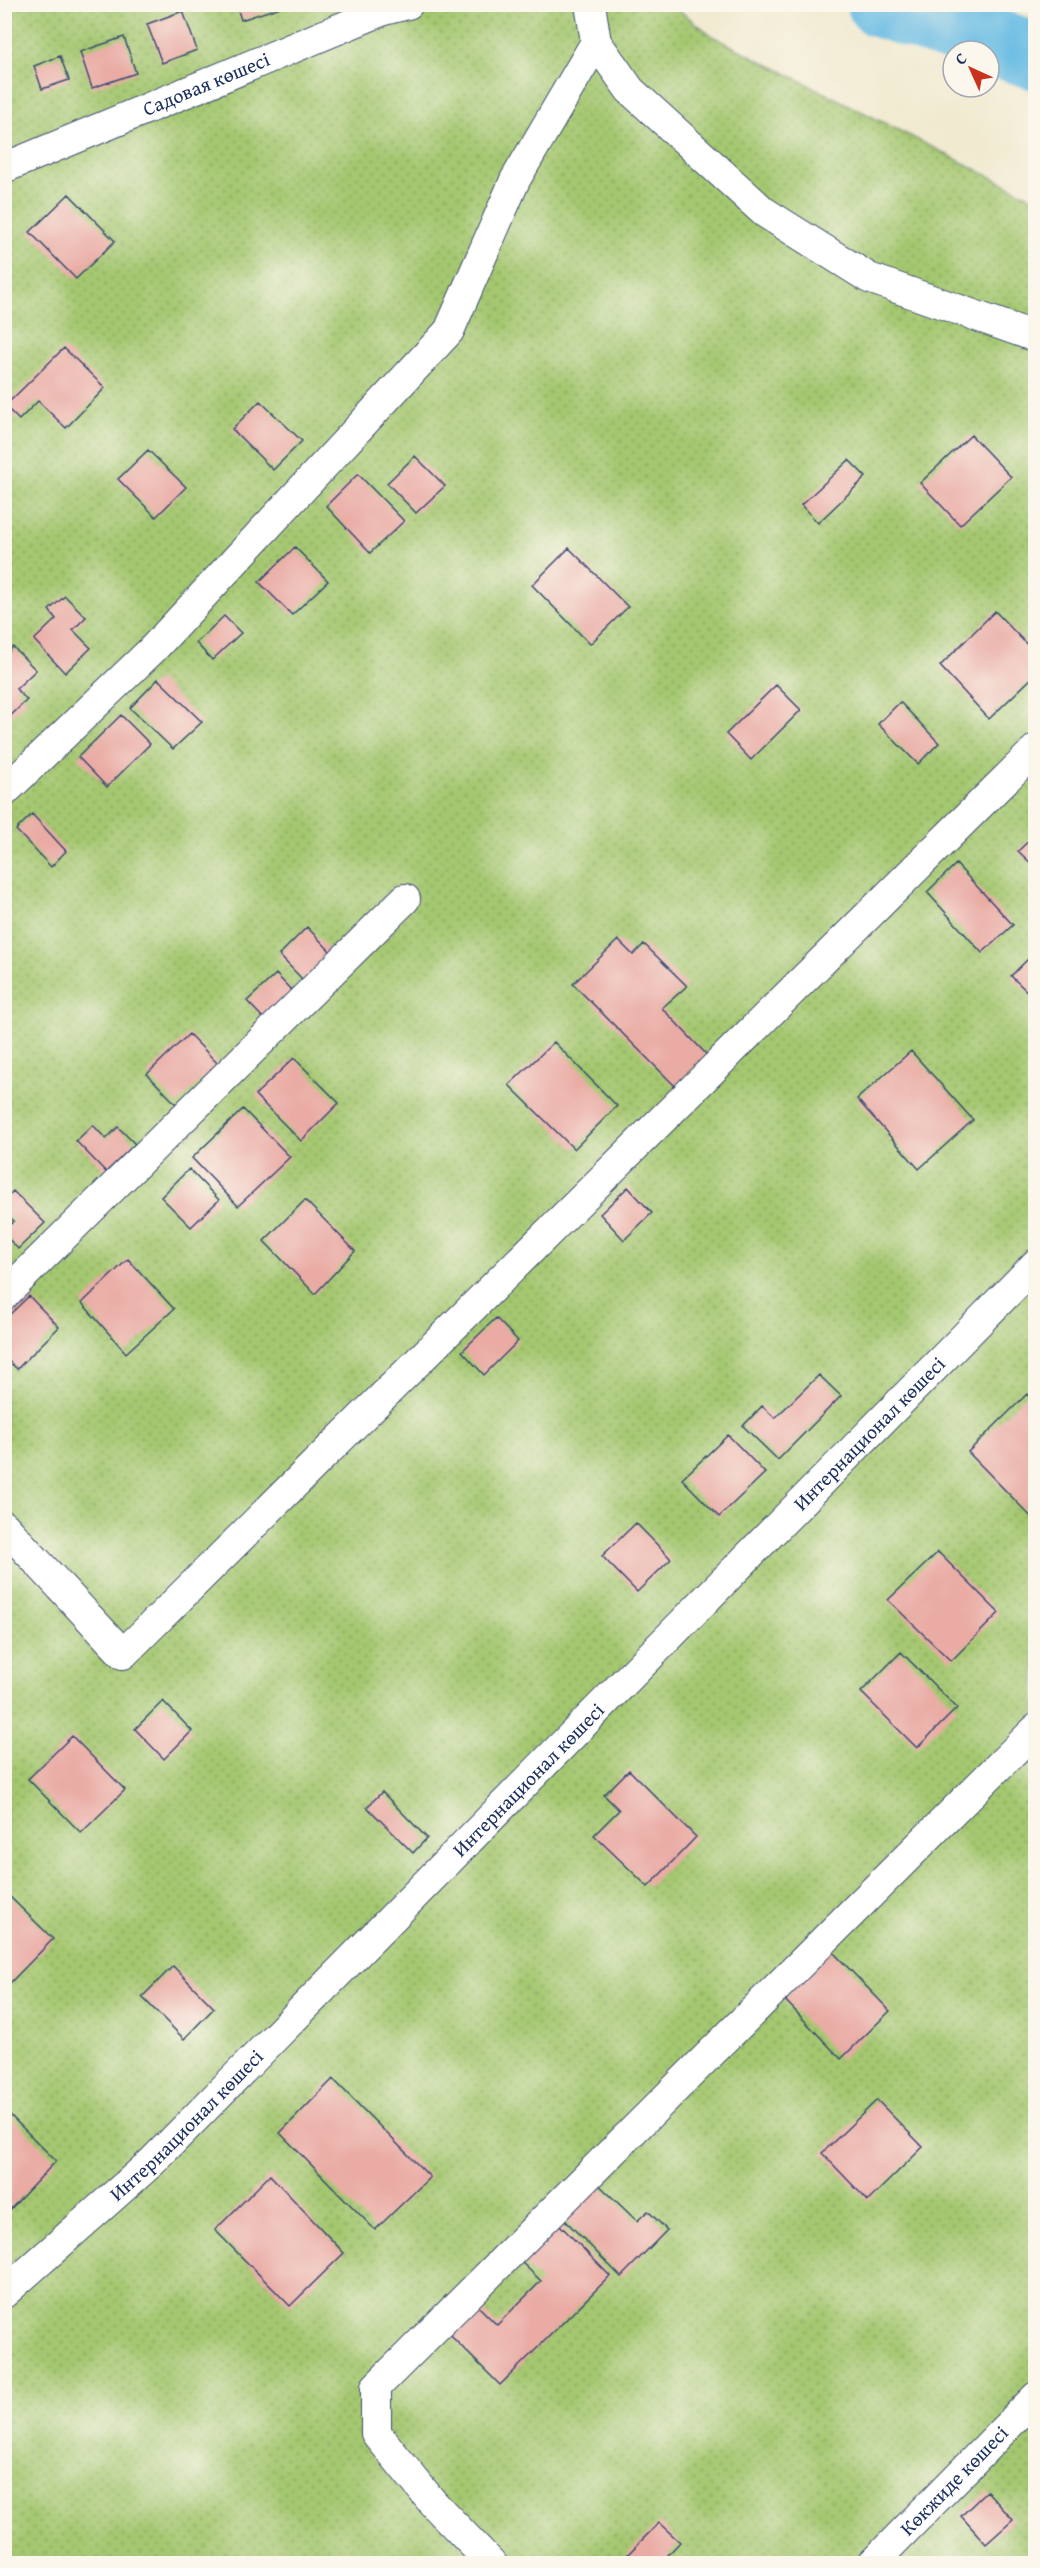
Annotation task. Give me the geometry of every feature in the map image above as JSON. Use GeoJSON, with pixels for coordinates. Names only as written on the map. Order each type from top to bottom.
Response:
{"type":"FeatureCollection","features":[{"type":"Feature","properties":{"kind":"street","name":"Садовая көшесі"},"geometry":{"type":"LineString","coordinates":[[4,168],[384,10],[408,4]]}},
{"type":"Feature","properties":{"kind":"street"},"geometry":{"type":"LineString","coordinates":[[590,4],[596,42],[630,90],[764,212],[869,278],[1035,337]]}},
{"type":"Feature","properties":{"kind":"street"},"geometry":{"type":"LineString","coordinates":[[4,792],[152,650],[449,331],[515,180],[596,42]]}},
{"type":"Feature","properties":{"kind":"street"},"geometry":{"type":"LineString","coordinates":[[4,1526],[123,1654],[1035,748]]}},
{"type":"Feature","properties":{"kind":"street"},"geometry":{"type":"LineString","coordinates":[[4,1295],[405,899]]}},
{"type":"Feature","properties":{"kind":"street","name":"Интернационал көшесі"},"geometry":{"type":"LineString","coordinates":[[8,2290],[152,2162],[1035,1264]]}},
{"type":"Feature","properties":{"kind":"street"},"geometry":{"type":"LineString","coordinates":[[492,2564],[433,2503],[376,2433],[376,2387],[1035,1729]]}},
{"type":"Feature","properties":{"kind":"street","name":"Көкжиде көшесі"},"geometry":{"type":"LineString","coordinates":[[872,2564],[1035,2397]]}},
{"type":"Feature","properties":{"kind":"green space"},"geometry":{"type":"Polygon","coordinates":[[[5,5],[672,5],[714,37],[1035,199],[1035,2563],[5,2564],[5,5]]]}},
{"type":"Feature","properties":{"kind":"building"},"geometry":{"type":"Polygon","coordinates":[[[236,4],[287,4],[287,5],[241,20],[236,4]]]}},
{"type":"Feature","properties":{"kind":"building"},"geometry":{"type":"Polygon","coordinates":[[[183,11],[197,50],[162,63],[147,24],[183,11]]]}},
{"type":"Feature","properties":{"kind":"building"},"geometry":{"type":"Polygon","coordinates":[[[124,37],[136,73],[92,88],[80,52],[124,37]]]}},
{"type":"Feature","properties":{"kind":"building"},"geometry":{"type":"Polygon","coordinates":[[[60,56],[69,80],[42,89],[34,66],[60,56]]]}},
{"type":"Feature","properties":{"kind":"building"},"geometry":{"type":"Polygon","coordinates":[[[69,194],[115,241],[76,279],[30,232],[69,194]]]}},
{"type":"Feature","properties":{"kind":"building"},"geometry":{"type":"Polygon","coordinates":[[[64,348],[105,388],[66,428],[38,401],[19,420],[5,406],[64,348]]]}},
{"type":"Feature","properties":{"kind":"building"},"geometry":{"type":"Polygon","coordinates":[[[260,401],[302,441],[273,470],[232,429],[260,401]]]}},
{"type":"Feature","properties":{"kind":"building"},"geometry":{"type":"Polygon","coordinates":[[[971,435],[1011,477],[960,525],[920,483],[971,435]]]}},
{"type":"Feature","properties":{"kind":"building"},"geometry":{"type":"Polygon","coordinates":[[[148,450],[186,487],[156,517],[118,479],[148,450]]]}},
{"type":"Feature","properties":{"kind":"building"},"geometry":{"type":"Polygon","coordinates":[[[415,456],[445,486],[416,513],[387,483],[415,456]]]}},
{"type":"Feature","properties":{"kind":"building"},"geometry":{"type":"Polygon","coordinates":[[[849,460],[866,477],[818,523],[801,505],[849,460]]]}},
{"type":"Feature","properties":{"kind":"building"},"geometry":{"type":"Polygon","coordinates":[[[358,474],[404,521],[370,553],[326,506],[358,474]]]}},
{"type":"Feature","properties":{"kind":"building"},"geometry":{"type":"Polygon","coordinates":[[[295,547],[328,581],[292,615],[259,582],[295,547]]]}},
{"type":"Feature","properties":{"kind":"building"},"geometry":{"type":"Polygon","coordinates":[[[569,548],[628,607],[590,644],[532,585],[569,548]]]}},
{"type":"Feature","properties":{"kind":"building"},"geometry":{"type":"Polygon","coordinates":[[[65,596],[86,617],[73,630],[91,648],[65,673],[34,640],[56,619],[49,610],[65,596]]]}},
{"type":"Feature","properties":{"kind":"building"},"geometry":{"type":"Polygon","coordinates":[[[995,611],[1036,654],[1036,674],[989,719],[940,666],[995,611]]]}},
{"type":"Feature","properties":{"kind":"building"},"geometry":{"type":"Polygon","coordinates":[[[224,616],[241,633],[212,660],[196,643],[224,616]]]}},
{"type":"Feature","properties":{"kind":"building"},"geometry":{"type":"Polygon","coordinates":[[[13,647],[36,670],[16,689],[27,700],[6,720],[4,656],[13,647]]]}},
{"type":"Feature","properties":{"kind":"building"},"geometry":{"type":"Polygon","coordinates":[[[158,679],[202,722],[173,749],[130,708],[158,679]]]}},
{"type":"Feature","properties":{"kind":"building"},"geometry":{"type":"Polygon","coordinates":[[[776,685],[801,710],[751,760],[726,734],[776,685]]]}},
{"type":"Feature","properties":{"kind":"building"},"geometry":{"type":"Polygon","coordinates":[[[900,702],[939,743],[918,764],[878,724],[900,702]]]}},
{"type":"Feature","properties":{"kind":"building"},"geometry":{"type":"Polygon","coordinates":[[[121,715],[150,744],[107,787],[78,757],[121,715]]]}},
{"type":"Feature","properties":{"kind":"building"},"geometry":{"type":"Polygon","coordinates":[[[32,814],[66,851],[51,867],[16,830],[32,814]]]}},
{"type":"Feature","properties":{"kind":"building"},"geometry":{"type":"Polygon","coordinates":[[[1036,834],[1036,868],[1018,851],[1036,834]]]}},
{"type":"Feature","properties":{"kind":"building"},"geometry":{"type":"Polygon","coordinates":[[[956,864],[1013,925],[982,953],[927,892],[956,864]]]}},
{"type":"Feature","properties":{"kind":"building"},"geometry":{"type":"Polygon","coordinates":[[[307,927],[332,953],[304,981],[279,955],[307,927]]]}},
{"type":"Feature","properties":{"kind":"building"},"geometry":{"type":"Polygon","coordinates":[[[618,940],[633,955],[644,944],[687,986],[662,1008],[707,1055],[675,1086],[573,984],[618,940]]]}},
{"type":"Feature","properties":{"kind":"building"},"geometry":{"type":"Polygon","coordinates":[[[1036,951],[1036,1000],[1011,976],[1036,951]]]}},
{"type":"Feature","properties":{"kind":"building"},"geometry":{"type":"Polygon","coordinates":[[[276,974],[293,992],[265,1020],[247,1001],[276,974]]]}},
{"type":"Feature","properties":{"kind":"building"},"geometry":{"type":"Polygon","coordinates":[[[189,1034],[218,1064],[177,1105],[147,1074],[189,1034]]]}},
{"type":"Feature","properties":{"kind":"building"},"geometry":{"type":"Polygon","coordinates":[[[554,1042],[617,1106],[574,1149],[509,1085],[554,1042]]]}},
{"type":"Feature","properties":{"kind":"building"},"geometry":{"type":"Polygon","coordinates":[[[911,1051],[973,1120],[919,1169],[857,1099],[911,1051]]]}},
{"type":"Feature","properties":{"kind":"building"},"geometry":{"type":"Polygon","coordinates":[[[294,1058],[339,1103],[301,1141],[255,1095],[294,1058]]]}},
{"type":"Feature","properties":{"kind":"building"},"geometry":{"type":"Polygon","coordinates":[[[243,1109],[290,1157],[238,1206],[192,1158],[243,1109]]]}},
{"type":"Feature","properties":{"kind":"building"},"geometry":{"type":"Polygon","coordinates":[[[93,1125],[106,1139],[118,1127],[135,1144],[106,1172],[76,1141],[93,1125]]]}},
{"type":"Feature","properties":{"kind":"building"},"geometry":{"type":"Polygon","coordinates":[[[189,1169],[219,1200],[191,1227],[161,1197],[189,1169]]]}},
{"type":"Feature","properties":{"kind":"building"},"geometry":{"type":"Polygon","coordinates":[[[628,1187],[652,1213],[624,1240],[600,1214],[628,1187]]]}},
{"type":"Feature","properties":{"kind":"building"},"geometry":{"type":"Polygon","coordinates":[[[13,1191],[45,1223],[18,1249],[4,1234],[4,1230],[14,1221],[4,1212],[4,1200],[13,1191]]]}},
{"type":"Feature","properties":{"kind":"building"},"geometry":{"type":"Polygon","coordinates":[[[305,1200],[355,1251],[315,1294],[264,1241],[305,1200]]]}},
{"type":"Feature","properties":{"kind":"building"},"geometry":{"type":"Polygon","coordinates":[[[128,1259],[174,1309],[126,1353],[82,1303],[128,1259]]]}},
{"type":"Feature","properties":{"kind":"building"},"geometry":{"type":"Polygon","coordinates":[[[29,1296],[59,1327],[17,1369],[4,1357],[4,1320],[29,1296]]]}},
{"type":"Feature","properties":{"kind":"building"},"geometry":{"type":"Polygon","coordinates":[[[496,1318],[518,1341],[484,1375],[462,1351],[496,1318]]]}},
{"type":"Feature","properties":{"kind":"building"},"geometry":{"type":"Polygon","coordinates":[[[819,1375],[841,1396],[778,1460],[743,1426],[762,1406],[775,1418],[819,1375]]]}},
{"type":"Feature","properties":{"kind":"building"},"geometry":{"type":"Polygon","coordinates":[[[1027,1394],[1036,1403],[1036,1522],[968,1452],[1027,1394]]]}},
{"type":"Feature","properties":{"kind":"building"},"geometry":{"type":"Polygon","coordinates":[[[728,1435],[765,1473],[719,1517],[682,1479],[728,1435]]]}},
{"type":"Feature","properties":{"kind":"building"},"geometry":{"type":"Polygon","coordinates":[[[636,1523],[671,1559],[637,1592],[602,1556],[636,1523]]]}},
{"type":"Feature","properties":{"kind":"building"},"geometry":{"type":"Polygon","coordinates":[[[938,1552],[999,1613],[951,1661],[888,1600],[938,1552]]]}},
{"type":"Feature","properties":{"kind":"building"},"geometry":{"type":"Polygon","coordinates":[[[901,1652],[957,1708],[917,1748],[861,1692],[901,1652]]]}},
{"type":"Feature","properties":{"kind":"building"},"geometry":{"type":"Polygon","coordinates":[[[163,1701],[192,1731],[164,1759],[135,1729],[163,1701]]]}},
{"type":"Feature","properties":{"kind":"building"},"geometry":{"type":"Polygon","coordinates":[[[72,1736],[125,1790],[81,1833],[28,1779],[72,1736]]]}},
{"type":"Feature","properties":{"kind":"building"},"geometry":{"type":"Polygon","coordinates":[[[629,1770],[696,1837],[648,1887],[594,1835],[619,1810],[604,1795],[629,1770]]]}},
{"type":"Feature","properties":{"kind":"building"},"geometry":{"type":"Polygon","coordinates":[[[382,1792],[427,1838],[413,1853],[367,1807],[382,1792]]]}},
{"type":"Feature","properties":{"kind":"building"},"geometry":{"type":"Polygon","coordinates":[[[4,1891],[53,1939],[7,1986],[4,1984],[4,1891]]]}},
{"type":"Feature","properties":{"kind":"building"},"geometry":{"type":"Polygon","coordinates":[[[831,1950],[890,2011],[841,2059],[783,1998],[831,1950]]]}},
{"type":"Feature","properties":{"kind":"building"},"geometry":{"type":"Polygon","coordinates":[[[173,1966],[214,2008],[184,2039],[142,1997],[173,1966]]]}},
{"type":"Feature","properties":{"kind":"building"},"geometry":{"type":"Polygon","coordinates":[[[333,2079],[430,2177],[375,2230],[280,2133],[333,2079]]]}},
{"type":"Feature","properties":{"kind":"building"},"geometry":{"type":"Polygon","coordinates":[[[877,2100],[923,2147],[868,2201],[822,2153],[877,2100]]]}},
{"type":"Feature","properties":{"kind":"building"},"geometry":{"type":"Polygon","coordinates":[[[4,2109],[56,2161],[4,2216],[4,2109]]]}},
{"type":"Feature","properties":{"kind":"building"},"geometry":{"type":"Polygon","coordinates":[[[270,2175],[344,2253],[290,2306],[215,2230],[270,2175]]]}},
{"type":"Feature","properties":{"kind":"building"},"geometry":{"type":"Polygon","coordinates":[[[594,2180],[637,2221],[648,2211],[667,2230],[621,2277],[559,2214],[594,2180]]]}},
{"type":"Feature","properties":{"kind":"building"},"geometry":{"type":"Polygon","coordinates":[[[556,2221],[610,2276],[500,2385],[445,2330],[474,2302],[497,2325],[541,2281],[518,2259],[556,2221]]]}},
{"type":"Feature","properties":{"kind":"building"},"geometry":{"type":"Polygon","coordinates":[[[987,2491],[1013,2520],[986,2544],[961,2516],[987,2491]]]}},
{"type":"Feature","properties":{"kind":"building"},"geometry":{"type":"Polygon","coordinates":[[[659,2523],[680,2542],[668,2555],[677,2564],[618,2564],[659,2523]]]}},
{"type":"Feature","properties":{"kind":"waterway"},"geometry":{"type":"LineString","coordinates":[[881,4],[1036,56]]}}]}
